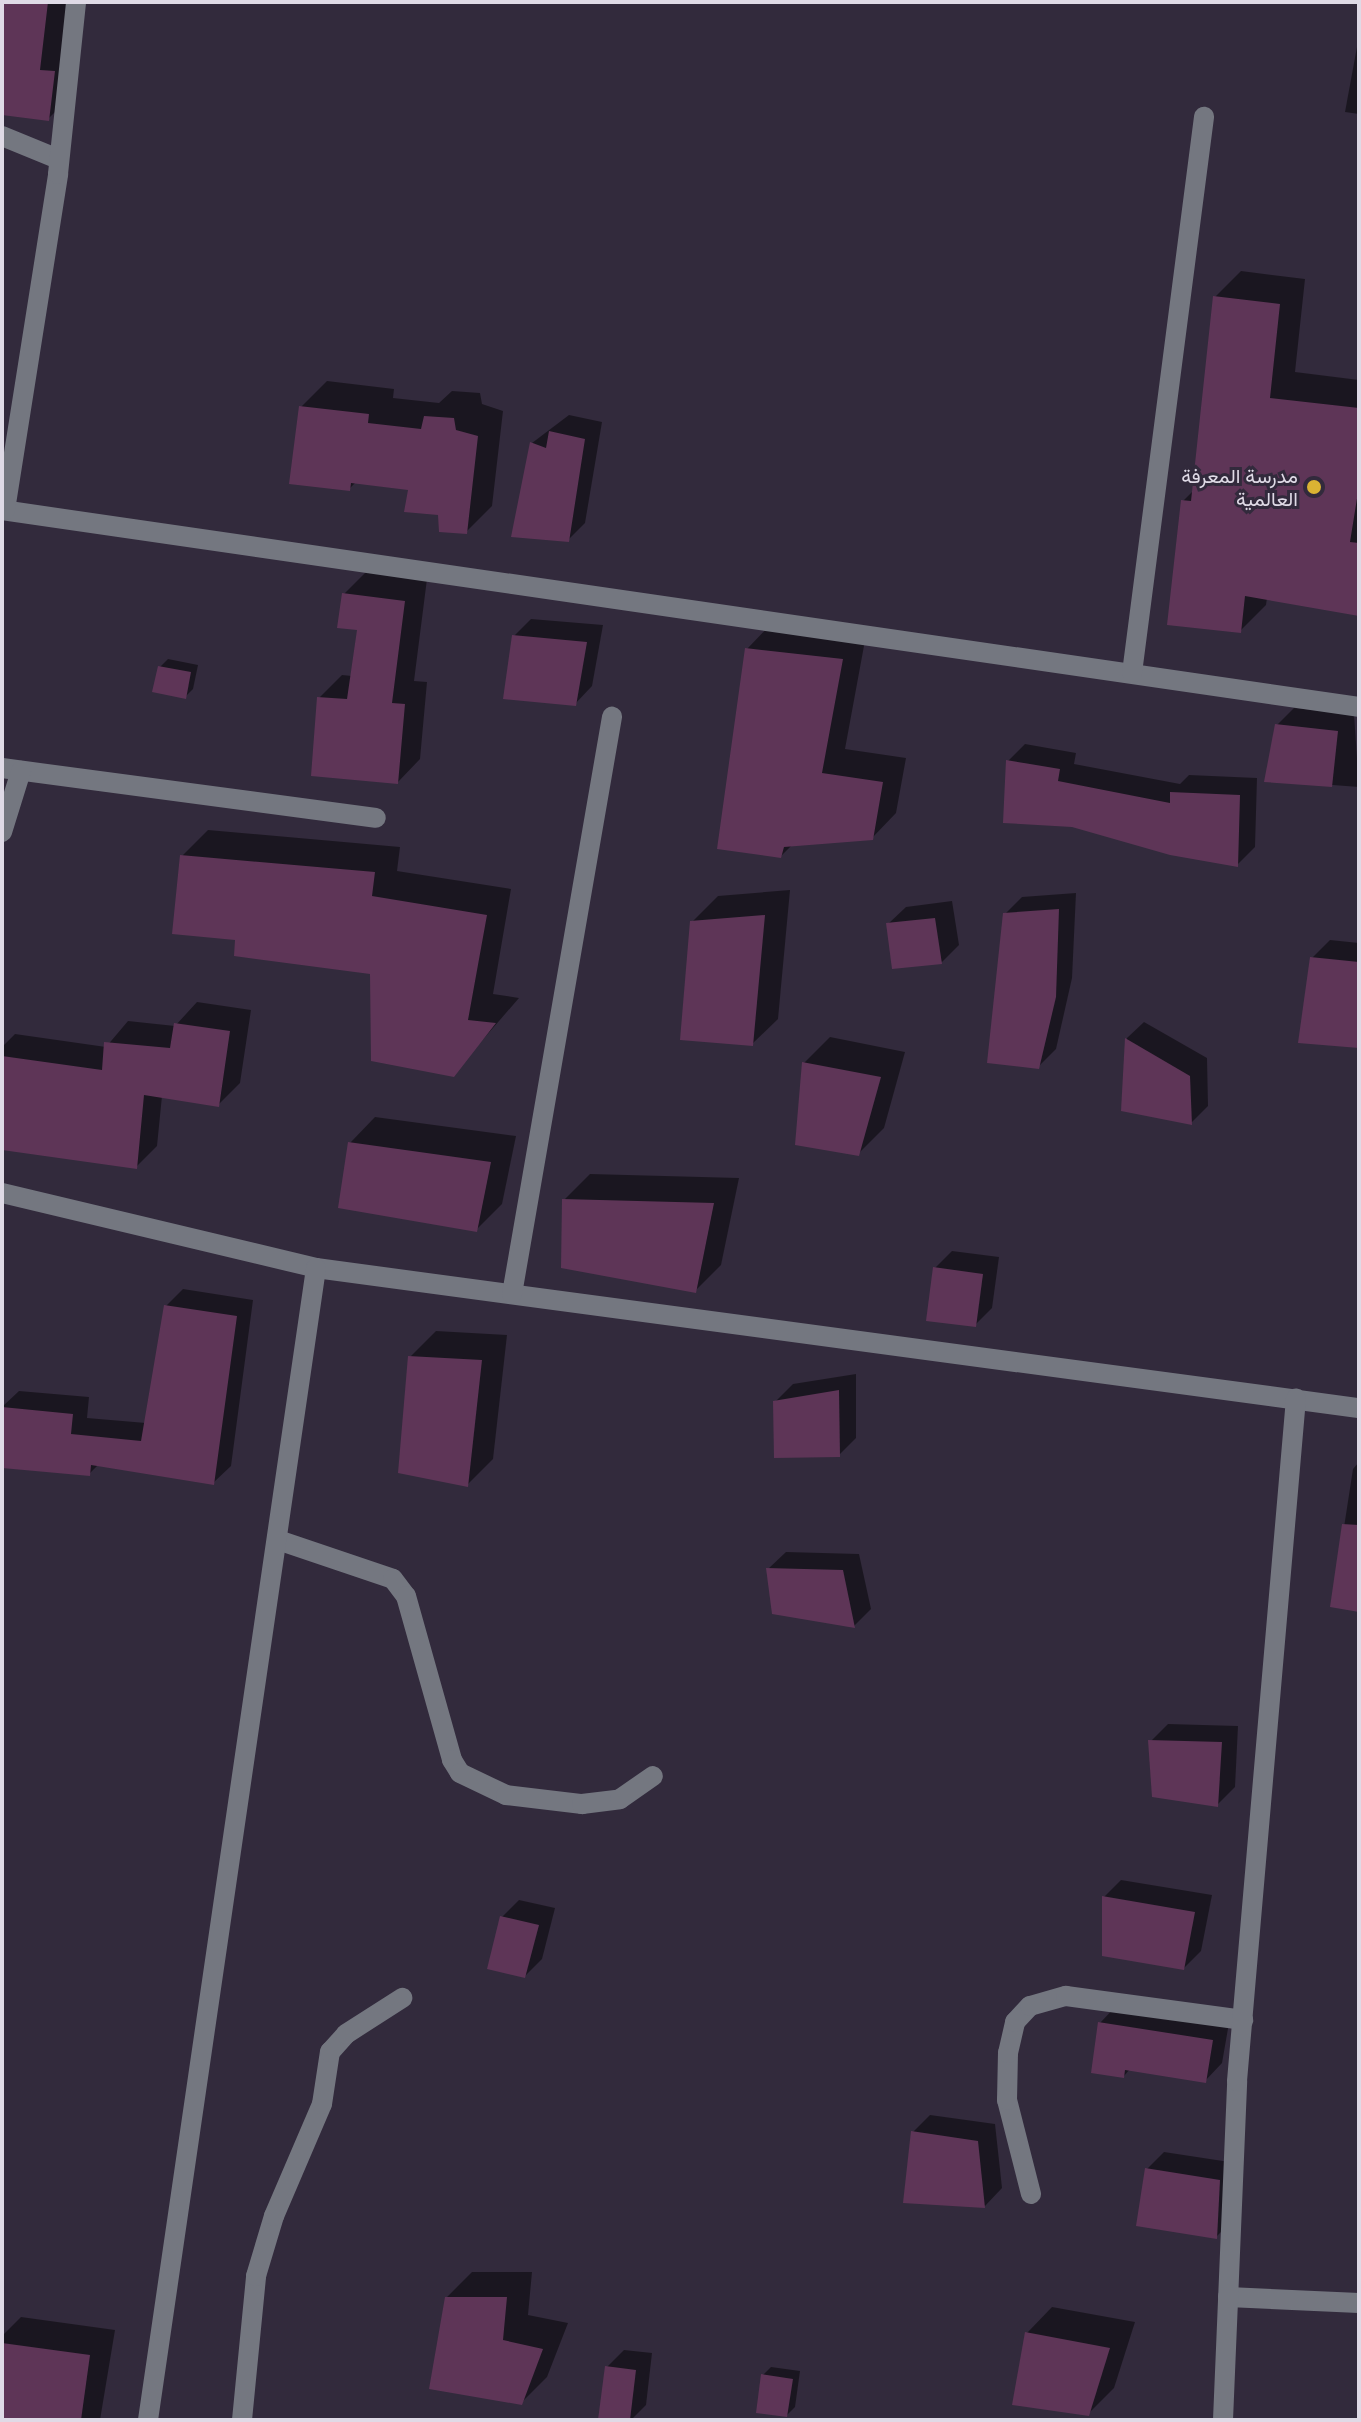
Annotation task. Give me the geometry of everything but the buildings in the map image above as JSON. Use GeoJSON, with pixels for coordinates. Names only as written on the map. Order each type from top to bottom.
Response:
{"type":"FeatureCollection","features":[{"type":"Feature","properties":{"kind":"street"},"geometry":{"type":"LineString","coordinates":[[76,2],[56,158],[58,174],[3,510],[1359,707]]}},
{"type":"Feature","properties":{"kind":"street"},"geometry":{"type":"LineString","coordinates":[[1132,673],[1204,117]]}},
{"type":"Feature","properties":{"kind":"street"},"geometry":{"type":"LineString","coordinates":[[2,136],[56,158]]}},
{"type":"Feature","properties":{"kind":"street"},"geometry":{"type":"LineString","coordinates":[[512,1294],[612,717]]}},
{"type":"Feature","properties":{"kind":"street"},"geometry":{"type":"LineString","coordinates":[[2,832],[11,770],[376,818]]}},
{"type":"Feature","properties":{"kind":"street"},"geometry":{"type":"LineString","coordinates":[[2,1193],[316,1268],[1359,1408]]}},
{"type":"Feature","properties":{"kind":"street"},"geometry":{"type":"LineString","coordinates":[[148,2420],[316,1268]]}},
{"type":"Feature","properties":{"kind":"street"},"geometry":{"type":"LineString","coordinates":[[1223,2420],[1243,2020],[1296,1399]]}},
{"type":"Feature","properties":{"kind":"street"},"geometry":{"type":"LineString","coordinates":[[278,1540],[393,1579],[406,1596],[460,1773],[506,1795],[582,1804],[620,1799],[653,1776]]}},
{"type":"Feature","properties":{"kind":"street"},"geometry":{"type":"LineString","coordinates":[[1031,2194],[1007,2100],[1008,2053],[1015,2022],[1030,2006],[1066,1996],[1243,2020]]}},
{"type":"Feature","properties":{"kind":"street"},"geometry":{"type":"LineString","coordinates":[[242,2420],[256,2276],[274,2216],[322,2104],[330,2052],[346,2034],[402,1998]]}},
{"type":"Feature","properties":{"kind":"street"},"geometry":{"type":"LineString","coordinates":[[1228,2297],[1359,2303]]}},
{"type":"Feature","properties":{"kind":"place","name":"مدرسة المعرفة العالمية"},"geometry":{"type":"Point","coordinates":[1314,487]}}]}
